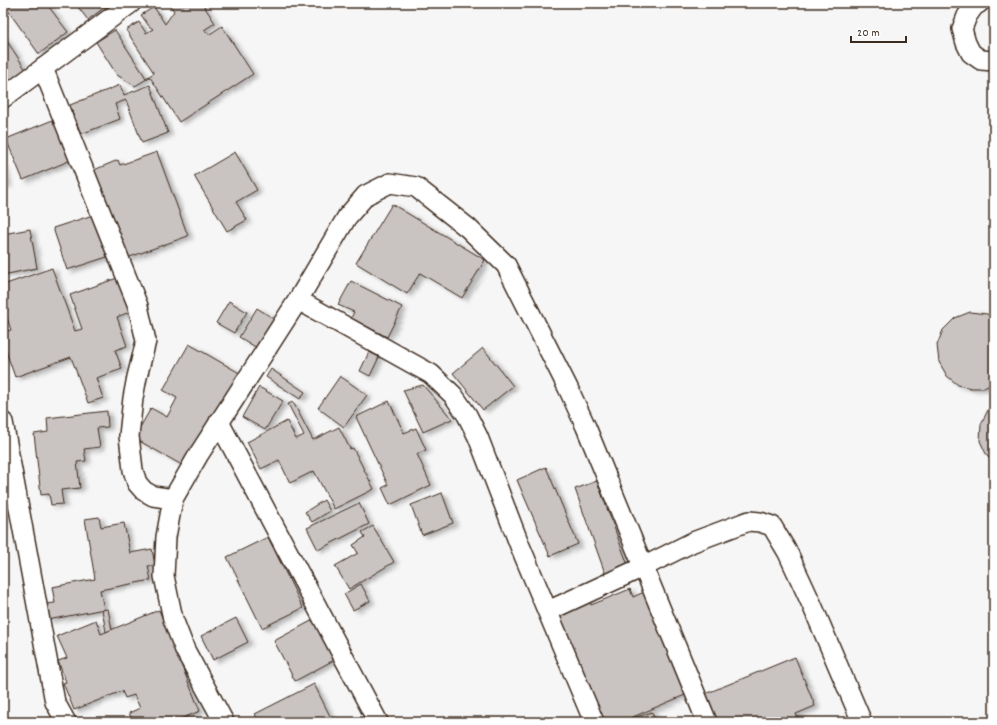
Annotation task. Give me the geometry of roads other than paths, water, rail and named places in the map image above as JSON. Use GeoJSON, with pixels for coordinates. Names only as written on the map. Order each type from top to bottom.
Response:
{"type":"FeatureCollection","features":[{"type":"Feature","properties":{"kind":"street"},"geometry":{"type":"LineString","coordinates":[[3,98],[132,3]]}},
{"type":"Feature","properties":{"kind":"street"},"geometry":{"type":"LineString","coordinates":[[979,3],[974,6],[967,16],[962,29],[971,53],[981,60],[994,61]]}},
{"type":"Feature","properties":{"kind":"street"},"geometry":{"type":"LineString","coordinates":[[43,68],[138,306],[146,341],[133,398],[129,436],[133,470],[137,483],[144,491],[153,496],[173,499]]}},
{"type":"Feature","properties":{"kind":"street"},"geometry":{"type":"LineString","coordinates":[[224,722],[185,650],[173,619],[164,576],[166,537],[173,499],[219,422],[298,300],[347,217],[366,195],[390,183],[416,187],[468,228],[506,265],[586,427],[707,722]]}},
{"type":"Feature","properties":{"kind":"street"},"geometry":{"type":"LineString","coordinates":[[298,300],[431,374],[453,395],[467,415],[478,436],[520,546],[594,722]]}},
{"type":"Feature","properties":{"kind":"street"},"geometry":{"type":"LineString","coordinates":[[3,422],[55,702],[66,722]]}},
{"type":"Feature","properties":{"kind":"street"},"geometry":{"type":"LineString","coordinates":[[219,422],[378,722]]}},
{"type":"Feature","properties":{"kind":"street"},"geometry":{"type":"LineString","coordinates":[[548,611],[693,542],[749,521],[760,522],[772,526],[788,553],[862,722]]}}]}
